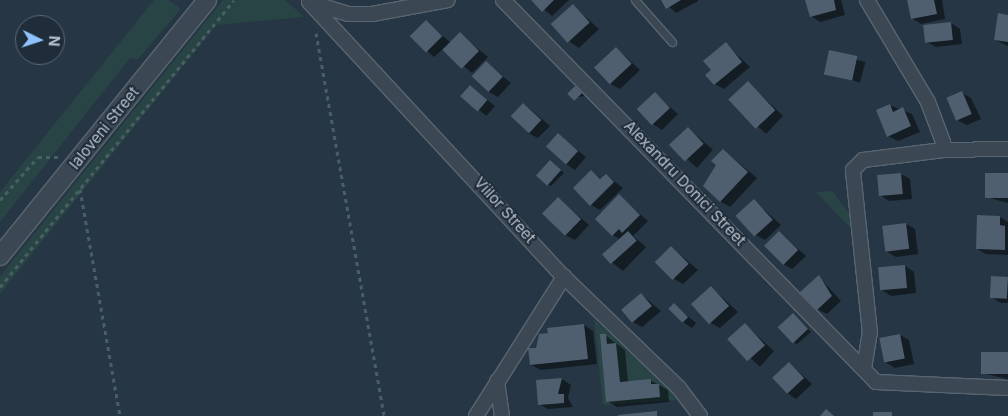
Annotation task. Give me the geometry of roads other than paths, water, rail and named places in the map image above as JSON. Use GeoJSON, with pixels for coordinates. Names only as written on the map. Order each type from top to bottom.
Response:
{"type":"FeatureCollection","features":[{"type":"Feature","properties":{"kind":"street","name":"Ialoveni Street"},"geometry":{"type":"LineString","coordinates":[[0,256],[207,0]]}},
{"type":"Feature","properties":{"kind":"street"},"geometry":{"type":"LineString","coordinates":[[309,1],[348,14],[372,14],[448,0]]}},
{"type":"Feature","properties":{"kind":"street","name":"Alexandru Donici Street"},"geometry":{"type":"LineString","coordinates":[[503,0],[864,369],[884,385],[1008,388]]}},
{"type":"Feature","properties":{"kind":"street"},"geometry":{"type":"LineString","coordinates":[[866,0],[938,122],[943,150]]}},
{"type":"Feature","properties":{"kind":"street","name":"Viilor Street"},"geometry":{"type":"LineString","coordinates":[[309,1],[564,277],[688,400],[700,416]]}},
{"type":"Feature","properties":{"kind":"street"},"geometry":{"type":"LineString","coordinates":[[864,369],[870,333],[853,170],[856,163],[872,158],[1007,144]]}},
{"type":"Feature","properties":{"kind":"street"},"geometry":{"type":"LineString","coordinates":[[476,416],[564,277]]}},
{"type":"Feature","properties":{"kind":"street"},"geometry":{"type":"LineString","coordinates":[[497,381],[502,416]]}},
{"type":"Feature","properties":{"kind":"street"},"geometry":{"type":"LineString","coordinates":[[688,400],[690,416]]}},
{"type":"Feature","properties":{"kind":"lane"},"geometry":{"type":"LineString","coordinates":[[635,0],[672,42]]}}]}
